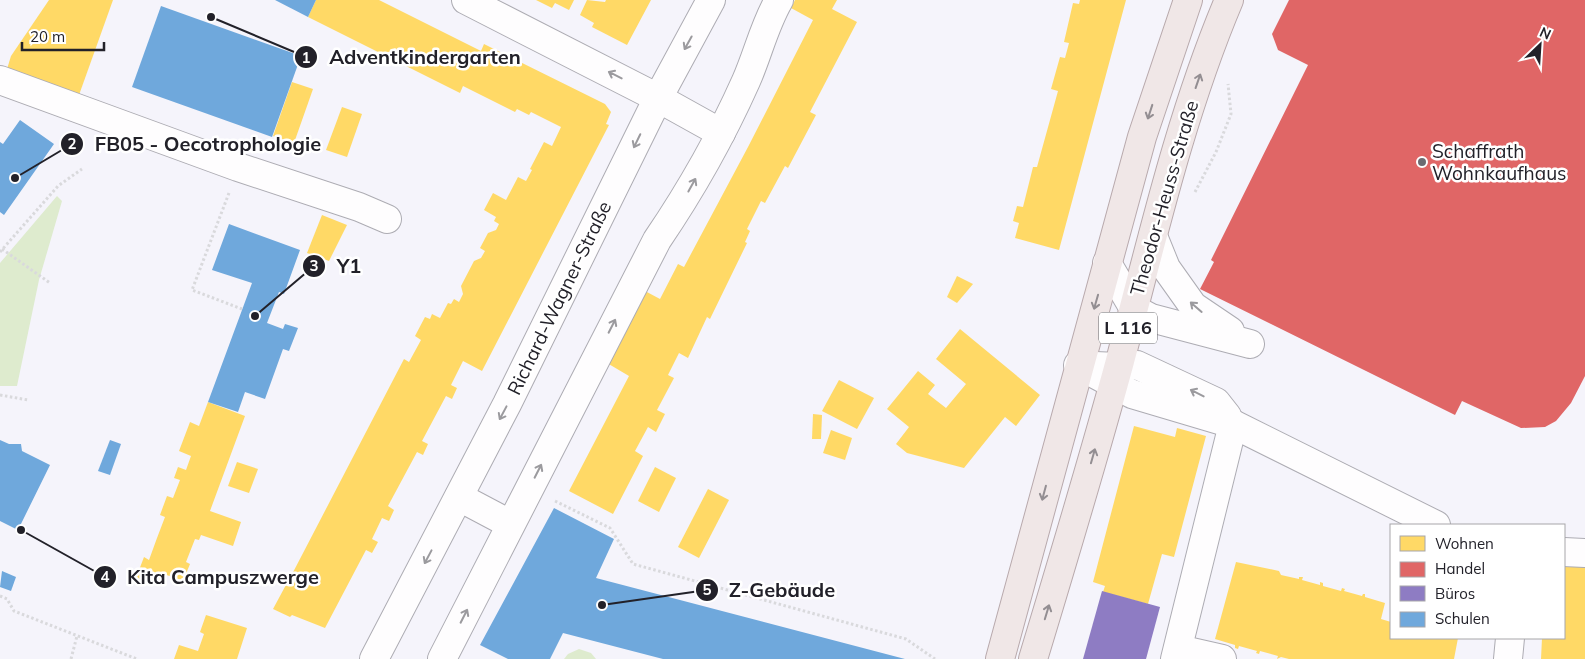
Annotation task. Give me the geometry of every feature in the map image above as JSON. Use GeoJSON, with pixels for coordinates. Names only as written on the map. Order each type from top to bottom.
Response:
{"type":"FeatureCollection","features":[{"type":"Feature","properties":{"kind":"main road","name":"Theodor-Heuss-Straße"},"geometry":{"type":"LineString","coordinates":[[1000,659],[1078,365],[1142,137],[1188,0]]}},
{"type":"Feature","properties":{"kind":"main road","name":"Theodor-Heuss-Straße"},"geometry":{"type":"LineString","coordinates":[[1033,659],[1116,376],[1173,158],[1195,87],[1230,0]]}},
{"type":"Feature","properties":{"kind":"street"},"geometry":{"type":"LineString","coordinates":[[466,0],[658,98],[721,133]]}},
{"type":"Feature","properties":{"kind":"street","name":"Richard-Wagner-Straße"},"geometry":{"type":"LineString","coordinates":[[374,659],[512,395],[658,98],[711,0]]}},
{"type":"Feature","properties":{"kind":"street"},"geometry":{"type":"LineString","coordinates":[[442,659],[657,240],[685,199],[721,133],[746,80],[767,22],[779,0]]}},
{"type":"Feature","properties":{"kind":"street"},"geometry":{"type":"LineString","coordinates":[[0,80],[238,166],[359,207],[387,219]]}},
{"type":"Feature","properties":{"kind":"street"},"geometry":{"type":"LineString","coordinates":[[1107,262],[1134,308],[1151,318],[1250,344],[1192,306],[1166,268],[1154,236]]}},
{"type":"Feature","properties":{"kind":"street"},"geometry":{"type":"LineString","coordinates":[[1078,365],[1116,376],[1132,394],[1233,424],[1434,524]]}},
{"type":"Feature","properties":{"kind":"street"},"geometry":{"type":"LineString","coordinates":[[1222,659],[1176,654],[1233,424]]}},
{"type":"Feature","properties":{"kind":"street"},"geometry":{"type":"LineString","coordinates":[[459,497],[510,524]]}},
{"type":"Feature","properties":{"kind":"street"},"geometry":{"type":"LineString","coordinates":[[1565,552],[1585,553]]}},
{"type":"Feature","properties":{"kind":"street"},"geometry":{"type":"LineString","coordinates":[[1508,659],[1510,639]]}},
{"type":"Feature","properties":{"kind":"path"},"geometry":{"type":"LineString","coordinates":[[238,166],[192,290],[242,309]]}},
{"type":"Feature","properties":{"kind":"path"},"geometry":{"type":"LineString","coordinates":[[50,283],[1,250],[58,186],[82,169]]}},
{"type":"Feature","properties":{"kind":"path"},"geometry":{"type":"LineString","coordinates":[[0,395],[28,400]]}},
{"type":"Feature","properties":{"kind":"path"},"geometry":{"type":"LineString","coordinates":[[529,488],[610,528],[633,564],[906,639],[936,657],[935,659]]}},
{"type":"Feature","properties":{"kind":"path"},"geometry":{"type":"LineString","coordinates":[[0,596],[7,599],[14,611],[137,659]]}},
{"type":"Feature","properties":{"kind":"path"},"geometry":{"type":"LineString","coordinates":[[71,659],[77,636]]}},
{"type":"Feature","properties":{"kind":"green space"},"geometry":{"type":"Polygon","coordinates":[[[57,196],[62,201],[39,280],[17,386],[0,386],[0,263],[57,196]]]}},
{"type":"Feature","properties":{"kind":"green space"},"geometry":{"type":"Polygon","coordinates":[[[579,649],[591,653],[596,659],[564,659],[568,654],[579,649]]]}},
{"type":"Feature","properties":{"kind":"building: Wohnen"},"geometry":{"type":"Polygon","coordinates":[[[49,0],[113,0],[79,95],[7,69],[11,56],[49,0]]]}},
{"type":"Feature","properties":{"kind":"building: Wohnen"},"geometry":{"type":"Polygon","coordinates":[[[316,0],[379,0],[481,51],[484,44],[605,104],[611,112],[606,124],[609,125],[482,371],[463,361],[451,385],[457,388],[452,399],[446,396],[422,441],[428,444],[423,455],[417,452],[388,506],[394,510],[389,521],[382,518],[372,539],[378,542],[372,553],[366,550],[325,628],[292,615],[290,617],[273,609],[287,583],[279,579],[281,576],[289,580],[404,359],[409,362],[421,340],[415,336],[425,317],[430,319],[432,314],[440,318],[448,303],[451,304],[454,299],[459,302],[463,294],[461,286],[474,261],[481,258],[485,251],[480,248],[488,233],[496,230],[499,224],[494,221],[496,217],[484,210],[493,193],[506,200],[518,177],[526,181],[544,142],[552,146],[561,127],[531,112],[529,115],[517,109],[515,112],[463,86],[460,93],[308,17],[316,0]]]}},
{"type":"Feature","properties":{"kind":"building: Wohnen"},"geometry":{"type":"Polygon","coordinates":[[[536,0],[574,0],[569,10],[555,3],[552,8],[536,0]]]}},
{"type":"Feature","properties":{"kind":"building: Wohnen"},"geometry":{"type":"Polygon","coordinates":[[[587,0],[605,2],[606,0],[651,0],[627,45],[592,27],[594,23],[580,15],[587,0]]]}},
{"type":"Feature","properties":{"kind":"building: Wohnen"},"geometry":{"type":"Polygon","coordinates":[[[795,0],[837,0],[832,9],[857,22],[810,112],[816,115],[788,168],[785,166],[765,203],[761,201],[747,229],[750,231],[745,242],[747,243],[710,319],[707,317],[688,358],[679,353],[668,375],[674,378],[657,410],[665,414],[656,432],[648,427],[635,451],[643,456],[613,514],[569,491],[629,376],[607,363],[645,291],[660,299],[678,264],[684,267],[748,147],[813,20],[791,8],[795,0]]]}},
{"type":"Feature","properties":{"kind":"building: Wohnen"},"geometry":{"type":"Polygon","coordinates":[[[1080,0],[1126,0],[1059,250],[1015,238],[1019,223],[1013,221],[1017,206],[1023,207],[1033,167],[1037,167],[1058,91],[1051,89],[1060,57],[1065,58],[1069,43],[1064,42],[1073,3],[1079,4],[1080,0]]]}},
{"type":"Feature","properties":{"kind":"building: Wohnen"},"geometry":{"type":"Polygon","coordinates":[[[292,82],[313,89],[294,143],[273,136],[292,82]]]}},
{"type":"Feature","properties":{"kind":"building: Wohnen"},"geometry":{"type":"Polygon","coordinates":[[[342,107],[362,114],[347,157],[326,150],[342,107]]]}},
{"type":"Feature","properties":{"kind":"building: Wohnen"},"geometry":{"type":"Polygon","coordinates":[[[322,215],[347,225],[329,261],[307,253],[322,215]]]}},
{"type":"Feature","properties":{"kind":"building: Wohnen"},"geometry":{"type":"Polygon","coordinates":[[[957,276],[973,284],[957,303],[947,297],[957,276]]]}},
{"type":"Feature","properties":{"kind":"building: Wohnen"},"geometry":{"type":"Polygon","coordinates":[[[960,329],[1040,395],[1016,426],[1005,417],[964,468],[907,453],[896,444],[909,427],[887,409],[918,371],[935,385],[928,394],[946,408],[966,384],[936,359],[960,329]]]}},
{"type":"Feature","properties":{"kind":"building: Wohnen"},"geometry":{"type":"Polygon","coordinates":[[[839,380],[874,398],[857,429],[822,411],[839,380]]]}},
{"type":"Feature","properties":{"kind":"building: Wohnen"},"geometry":{"type":"Polygon","coordinates":[[[208,402],[245,416],[210,511],[241,522],[233,546],[201,535],[199,540],[195,539],[186,562],[190,564],[183,581],[164,574],[160,586],[136,578],[144,557],[149,560],[165,517],[160,515],[167,496],[173,498],[180,480],[174,478],[178,467],[186,470],[191,456],[179,451],[190,422],[199,426],[208,402]]]}},
{"type":"Feature","properties":{"kind":"building: Wohnen"},"geometry":{"type":"Polygon","coordinates":[[[813,414],[822,415],[821,439],[812,439],[813,414]]]}},
{"type":"Feature","properties":{"kind":"building: Wohnen"},"geometry":{"type":"Polygon","coordinates":[[[1134,426],[1175,437],[1177,428],[1206,436],[1174,557],[1162,554],[1148,604],[1103,592],[1105,586],[1093,582],[1134,426]]]}},
{"type":"Feature","properties":{"kind":"building: Wohnen"},"geometry":{"type":"Polygon","coordinates":[[[831,430],[852,438],[845,460],[823,453],[831,430]]]}},
{"type":"Feature","properties":{"kind":"building: Wohnen"},"geometry":{"type":"Polygon","coordinates":[[[237,462],[258,469],[249,493],[228,486],[237,462]]]}},
{"type":"Feature","properties":{"kind":"building: Wohnen"},"geometry":{"type":"Polygon","coordinates":[[[655,467],[676,478],[659,512],[638,501],[655,467]]]}},
{"type":"Feature","properties":{"kind":"building: Wohnen"},"geometry":{"type":"Polygon","coordinates":[[[708,489],[729,500],[699,558],[678,547],[708,489]]]}},
{"type":"Feature","properties":{"kind":"building: Wohnen"},"geometry":{"type":"Polygon","coordinates":[[[1236,562],[1279,571],[1281,575],[1299,579],[1299,577],[1303,577],[1302,580],[1320,585],[1320,582],[1323,583],[1323,586],[1341,591],[1342,588],[1345,589],[1344,591],[1362,596],[1365,594],[1365,597],[1385,603],[1381,619],[1390,622],[1390,639],[1458,639],[1454,659],[1289,659],[1281,657],[1277,659],[1278,656],[1260,651],[1259,654],[1256,653],[1257,651],[1239,646],[1238,649],[1235,648],[1235,645],[1215,639],[1236,562]]]}},
{"type":"Feature","properties":{"kind":"building: Wohnen"},"geometry":{"type":"Polygon","coordinates":[[[1565,564],[1585,566],[1585,659],[1541,659],[1542,639],[1565,639],[1565,564]]]}},
{"type":"Feature","properties":{"kind":"building: Wohnen"},"geometry":{"type":"Polygon","coordinates":[[[206,615],[247,628],[237,659],[174,659],[179,645],[198,651],[204,634],[200,632],[206,615]]]}},
{"type":"Feature","properties":{"kind":"building: Handel","name":"Schaffrath Wohnkaufhaus"},"geometry":{"type":"Polygon","coordinates":[[[1289,0],[1585,0],[1585,376],[1571,403],[1556,421],[1545,427],[1521,428],[1462,401],[1455,415],[1200,289],[1214,262],[1211,260],[1308,65],[1278,50],[1272,34],[1289,0]]]}},
{"type":"Feature","properties":{"kind":"building: Büros"},"geometry":{"type":"Polygon","coordinates":[[[1102,591],[1160,607],[1146,659],[1083,659],[1102,591]]]}},
{"type":"Feature","properties":{"kind":"building: Schulen"},"geometry":{"type":"Polygon","coordinates":[[[275,0],[316,0],[308,17],[275,0]]]}},
{"type":"Feature","properties":{"kind":"building: Schulen"},"geometry":{"type":"Polygon","coordinates":[[[161,6],[301,56],[272,137],[132,87],[161,6]]]}},
{"type":"Feature","properties":{"kind":"building: Schulen"},"geometry":{"type":"Polygon","coordinates":[[[20,120],[54,144],[4,215],[0,212],[0,142],[3,144],[20,120]]]}},
{"type":"Feature","properties":{"kind":"building: Schulen"},"geometry":{"type":"Polygon","coordinates":[[[229,224],[300,250],[284,294],[279,292],[267,323],[283,329],[285,324],[298,328],[289,351],[283,349],[265,399],[245,392],[238,412],[208,402],[252,283],[212,270],[229,224]]]}},
{"type":"Feature","properties":{"kind":"building: Schulen"},"geometry":{"type":"Polygon","coordinates":[[[0,440],[9,444],[21,444],[22,451],[50,465],[18,530],[0,521],[0,440]]]}},
{"type":"Feature","properties":{"kind":"building: Schulen"},"geometry":{"type":"Polygon","coordinates":[[[110,440],[121,444],[110,475],[98,471],[110,440]]]}},
{"type":"Feature","properties":{"kind":"building: Schulen"},"geometry":{"type":"Polygon","coordinates":[[[554,508],[614,539],[596,578],[905,659],[663,659],[563,633],[550,659],[508,659],[480,645],[554,508]]]}},
{"type":"Feature","properties":{"kind":"building: Schulen"},"geometry":{"type":"Polygon","coordinates":[[[2,571],[16,577],[11,591],[0,587],[2,571]]]}},
{"type":"Feature","properties":{"kind":"place","name":"Adventkindergarten"},"geometry":{"type":"Point","coordinates":[211,17]}},
{"type":"Feature","properties":{"kind":"place","name":"Schaffrath Wohnkaufhaus"},"geometry":{"type":"Point","coordinates":[1422,162]}},
{"type":"Feature","properties":{"kind":"place","name":"FB05 - Oecotrophologie"},"geometry":{"type":"Point","coordinates":[15,178]}},
{"type":"Feature","properties":{"kind":"place","name":"Y1"},"geometry":{"type":"Point","coordinates":[255,316]}},
{"type":"Feature","properties":{"kind":"place","name":"Kita Campuszwerge"},"geometry":{"type":"Point","coordinates":[21,530]}},
{"type":"Feature","properties":{"kind":"place","name":"Z-Gebäude"},"geometry":{"type":"Point","coordinates":[602,605]}}]}
